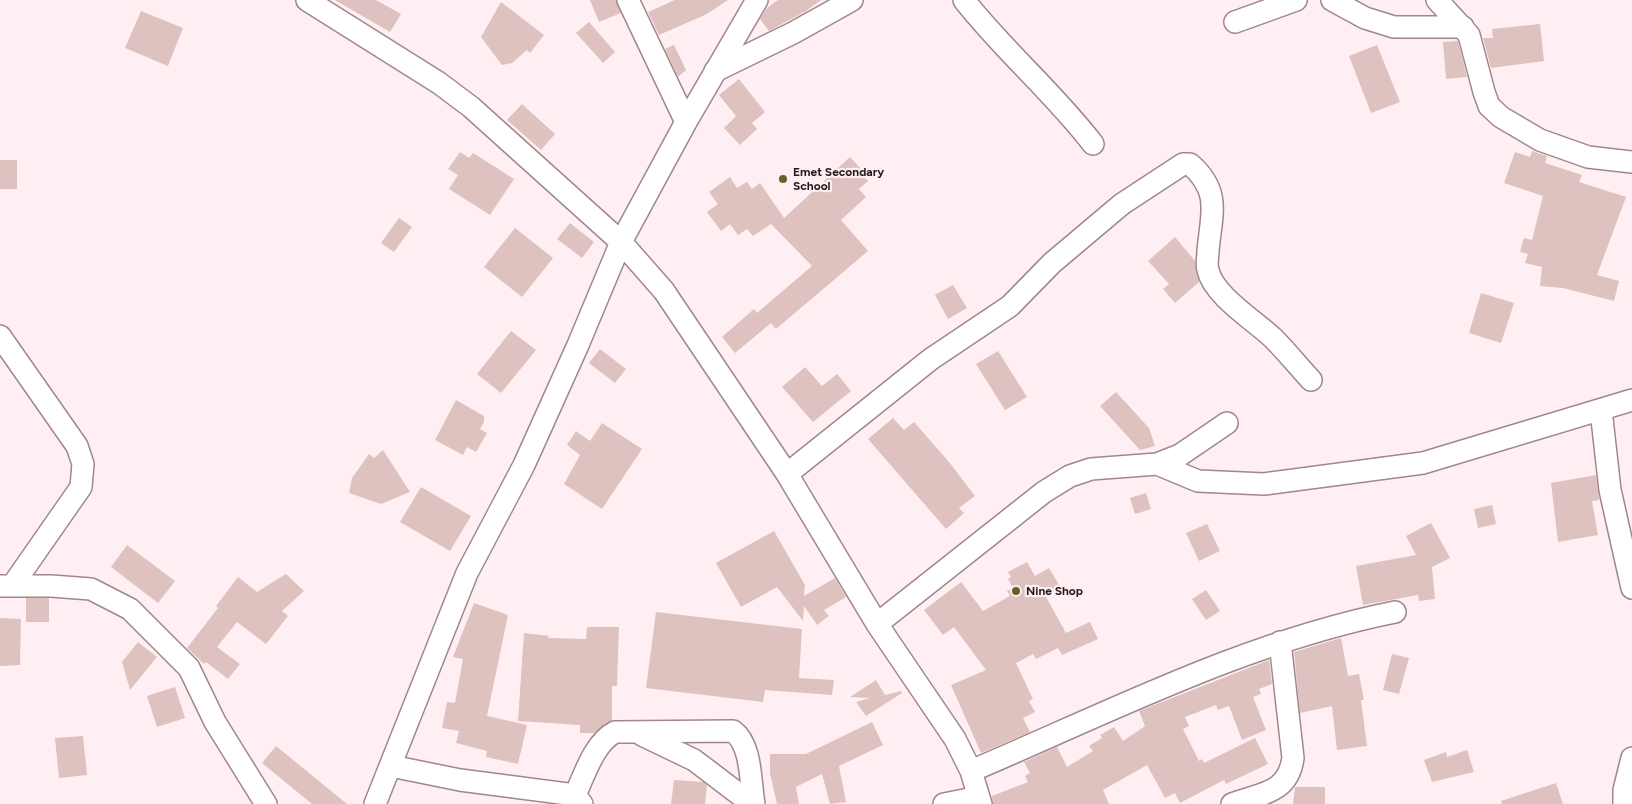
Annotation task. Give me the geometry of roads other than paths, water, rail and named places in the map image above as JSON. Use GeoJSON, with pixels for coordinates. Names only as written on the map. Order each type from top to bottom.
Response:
{"type":"FeatureCollection","features":[{"type":"Feature","properties":{"kind":"street"},"geometry":{"type":"LineString","coordinates":[[307,0],[439,83],[471,107],[621,242],[664,291],[787,474],[877,624],[955,739],[971,771],[980,800],[944,804]]}},
{"type":"Feature","properties":{"kind":"street"},"geometry":{"type":"LineString","coordinates":[[628,0],[686,122]]}},
{"type":"Feature","properties":{"kind":"street"},"geometry":{"type":"LineString","coordinates":[[375,804],[467,573],[524,465],[578,345],[621,242],[686,122],[757,0]]}},
{"type":"Feature","properties":{"kind":"street"},"geometry":{"type":"LineString","coordinates":[[715,71],[793,33],[852,0]]}},
{"type":"Feature","properties":{"kind":"street"},"geometry":{"type":"LineString","coordinates":[[964,0],[979,19],[1078,124],[1094,144]]}},
{"type":"Feature","properties":{"kind":"street"},"geometry":{"type":"LineString","coordinates":[[1235,22],[1296,0]]}},
{"type":"Feature","properties":{"kind":"street"},"geometry":{"type":"LineString","coordinates":[[1332,0],[1365,18],[1386,26],[1463,26]]}},
{"type":"Feature","properties":{"kind":"street"},"geometry":{"type":"LineString","coordinates":[[1437,0],[1463,26],[1472,42],[1490,106],[1501,117],[1540,140],[1588,157],[1632,162]]}},
{"type":"Feature","properties":{"kind":"street"},"geometry":{"type":"LineString","coordinates":[[787,474],[931,359],[1010,306],[1052,263],[1122,204],[1183,164],[1190,164],[1194,168],[1210,192],[1213,202],[1213,226],[1207,268],[1210,277],[1231,302],[1273,338],[1311,380]]}},
{"type":"Feature","properties":{"kind":"street"},"geometry":{"type":"LineString","coordinates":[[0,336],[77,446],[83,464],[81,486],[6,586]]}},
{"type":"Feature","properties":{"kind":"street"},"geometry":{"type":"LineString","coordinates":[[1157,464],[1198,481],[1264,484],[1423,463],[1632,400]]}},
{"type":"Feature","properties":{"kind":"street"},"geometry":{"type":"LineString","coordinates":[[1601,410],[1610,490],[1632,588]]}},
{"type":"Feature","properties":{"kind":"street"},"geometry":{"type":"LineString","coordinates":[[877,624],[1044,492],[1070,476],[1091,469],[1157,464],[1180,455],[1227,423]]}},
{"type":"Feature","properties":{"kind":"street"},"geometry":{"type":"LineString","coordinates":[[6,586],[92,589],[130,609],[189,668],[215,722],[266,804]]}},
{"type":"Feature","properties":{"kind":"street"},"geometry":{"type":"LineString","coordinates":[[971,771],[1188,676],[1280,642],[1344,622],[1395,612]]}},
{"type":"Feature","properties":{"kind":"street"},"geometry":{"type":"LineString","coordinates":[[1232,804],[1282,786],[1291,773],[1292,758],[1280,642]]}},
{"type":"Feature","properties":{"kind":"street"},"geometry":{"type":"LineString","coordinates":[[391,766],[460,780],[578,799],[605,737],[615,732],[632,730],[732,731],[741,737],[753,804]]}},
{"type":"Feature","properties":{"kind":"street"},"geometry":{"type":"LineString","coordinates":[[632,730],[694,760],[753,804]]}},
{"type":"Feature","properties":{"kind":"street"},"geometry":{"type":"LineString","coordinates":[[1624,804],[1624,790],[1632,758]]}},
{"type":"Feature","properties":{"kind":"place","name":"Emet Secondary School"},"geometry":{"type":"Point","coordinates":[783,179]}},
{"type":"Feature","properties":{"kind":"place","name":"Nine Shop"},"geometry":{"type":"Point","coordinates":[1016,591]}}]}
